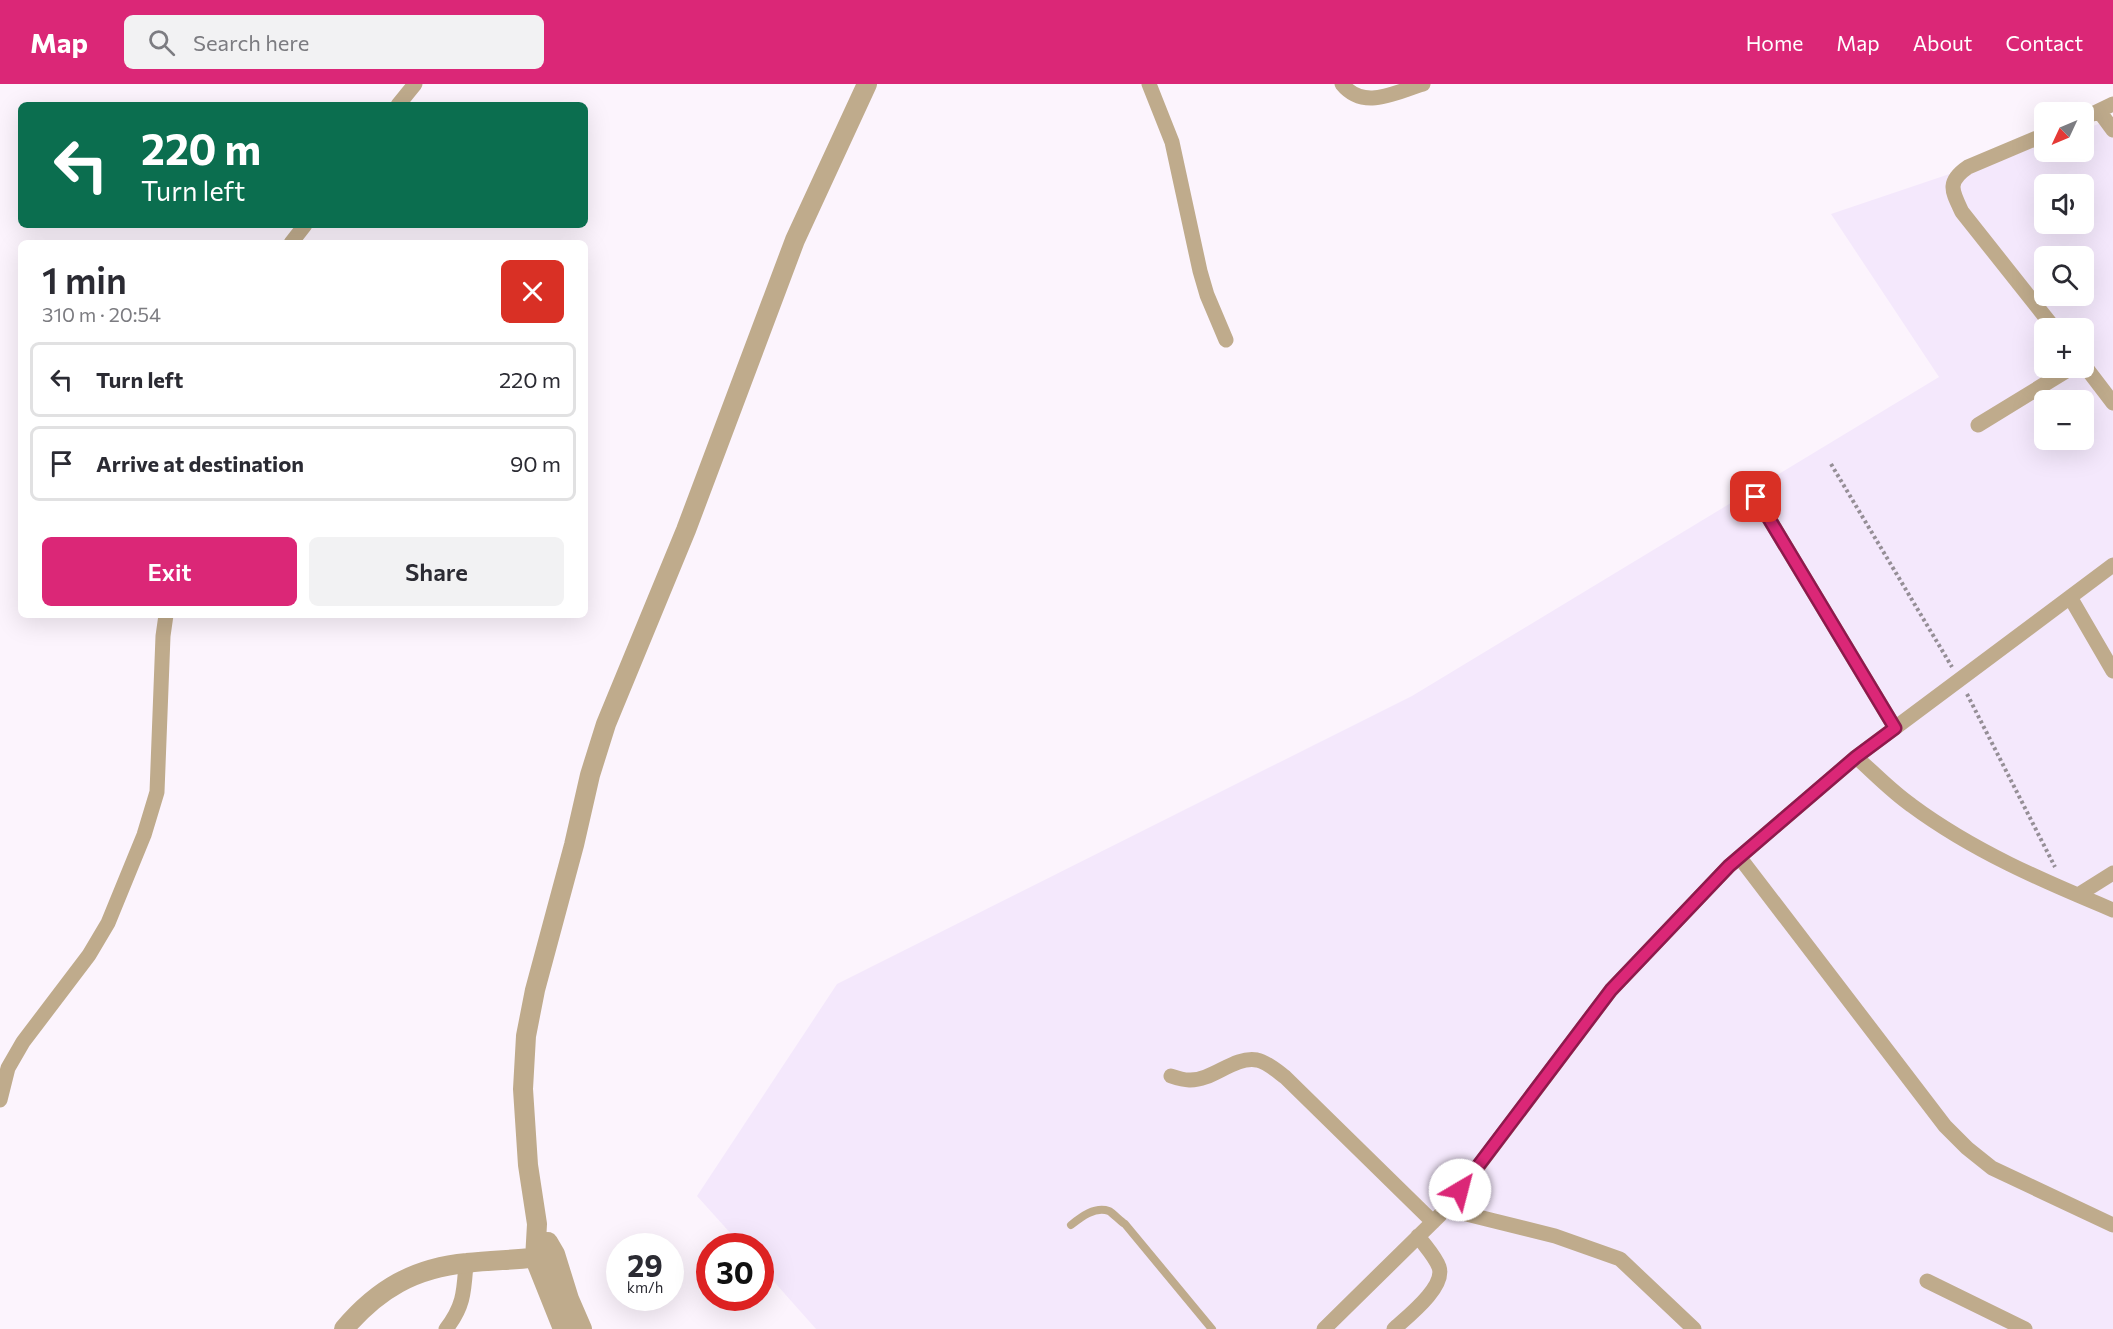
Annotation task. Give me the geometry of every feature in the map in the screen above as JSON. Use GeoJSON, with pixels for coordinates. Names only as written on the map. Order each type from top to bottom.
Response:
{"type":"FeatureCollection","features":[{"type":"Feature","properties":{"kind":"street"},"geometry":{"type":"LineString","coordinates":[[400,102],[415,84]]}},
{"type":"Feature","properties":{"kind":"street"},"geometry":{"type":"LineString","coordinates":[[563,1329],[535,1259],[537,1224],[528,1164],[523,1089],[526,1036],[535,990],[574,845],[590,775],[614,705],[686,530],[795,240],[867,84]]}},
{"type":"Feature","properties":{"kind":"street"},"geometry":{"type":"LineString","coordinates":[[1149,84],[1172,142],[1203,279],[1226,340]]}},
{"type":"Feature","properties":{"kind":"street"},"geometry":{"type":"LineString","coordinates":[[1342,84],[1358,97],[1371,99],[1423,84]]}},
{"type":"Feature","properties":{"kind":"street"},"geometry":{"type":"LineString","coordinates":[[2094,113],[2113,104]]}},
{"type":"Feature","properties":{"kind":"street"},"geometry":{"type":"LineString","coordinates":[[2099,111],[2113,130]]}},
{"type":"Feature","properties":{"kind":"street"},"geometry":{"type":"LineString","coordinates":[[2034,139],[1968,167],[1958,174],[1953,182],[1953,192],[1962,212],[2046,318]]}},
{"type":"Feature","properties":{"kind":"street"},"geometry":{"type":"LineString","coordinates":[[293,240],[303,228]]}},
{"type":"Feature","properties":{"kind":"street"},"geometry":{"type":"LineString","coordinates":[[1978,425],[2055,378]]}},
{"type":"Feature","properties":{"kind":"street"},"geometry":{"type":"LineString","coordinates":[[2094,378],[2113,403]]}},
{"type":"Feature","properties":{"kind":"street"},"geometry":{"type":"LineString","coordinates":[[1756,497],[1895,728]]}},
{"type":"Feature","properties":{"kind":"street"},"geometry":{"type":"LineString","coordinates":[[1324,1329],[1446,1209],[1611,990],[1729,866],[1856,757],[2113,565]]}},
{"type":"Feature","properties":{"kind":"street"},"geometry":{"type":"LineString","coordinates":[[2070,597],[2113,671]]}},
{"type":"Feature","properties":{"kind":"street"},"geometry":{"type":"LineString","coordinates":[[0,1100],[8,1068],[23,1042],[89,955],[108,923],[144,835],[157,792],[166,618]]}},
{"type":"Feature","properties":{"kind":"street"},"geometry":{"type":"LineString","coordinates":[[1856,757],[1909,805],[1962,840],[2029,875],[2113,910]]}},
{"type":"Feature","properties":{"kind":"street"},"geometry":{"type":"LineString","coordinates":[[1740,858],[1945,1126],[1967,1148],[1992,1168],[2113,1225]]}},
{"type":"Feature","properties":{"kind":"street"},"geometry":{"type":"LineString","coordinates":[[2072,893],[2113,873]]}},
{"type":"Feature","properties":{"kind":"street"},"geometry":{"type":"LineString","coordinates":[[1171,1076],[1189,1080],[1204,1078],[1244,1060],[1257,1060],[1269,1065],[1285,1077],[1433,1222]]}},
{"type":"Feature","properties":{"kind":"street"},"geometry":{"type":"LineString","coordinates":[[1446,1209],[1555,1236],[1620,1259],[1694,1329]]}},
{"type":"Feature","properties":{"kind":"street"},"geometry":{"type":"LineString","coordinates":[[537,1224],[555,1254],[569,1299],[582,1329]]}},
{"type":"Feature","properties":{"kind":"street"},"geometry":{"type":"LineString","coordinates":[[1394,1329],[1435,1289],[1440,1278],[1440,1268],[1418,1236]]}},
{"type":"Feature","properties":{"kind":"street"},"geometry":{"type":"LineString","coordinates":[[344,1329],[376,1297],[398,1282],[421,1272],[466,1263],[535,1259],[555,1254]]}},
{"type":"Feature","properties":{"kind":"street"},"geometry":{"type":"LineString","coordinates":[[446,1329],[458,1312],[464,1296],[466,1263]]}},
{"type":"Feature","properties":{"kind":"street"},"geometry":{"type":"LineString","coordinates":[[1927,1281],[2025,1329]]}},
{"type":"Feature","properties":{"kind":"lane"},"geometry":{"type":"LineString","coordinates":[[1071,1225],[1085,1214],[1096,1210],[1108,1211],[1125,1224],[1212,1329]]}},
{"type":"Feature","properties":{"kind":"path"},"geometry":{"type":"LineString","coordinates":[[1830,464],[1959,680],[2072,893]]}},
{"type":"Feature","properties":{"kind":"shaded area"},"geometry":{"type":"Polygon","coordinates":[[[2113,119],[2113,1329],[816,1329],[774,1282],[774,1233],[730,1233],[697,1196],[837,984],[1412,696],[1939,377],[1831,214],[2034,145],[2034,162],[2094,162],[2094,126],[2113,119]]]}},
{"type":"Feature","properties":{"kind":"route"},"geometry":{"type":"LineString","coordinates":[[1460,1190],[1611,990],[1729,866],[1856,757],[1895,728],[1756,497]]}}]}
